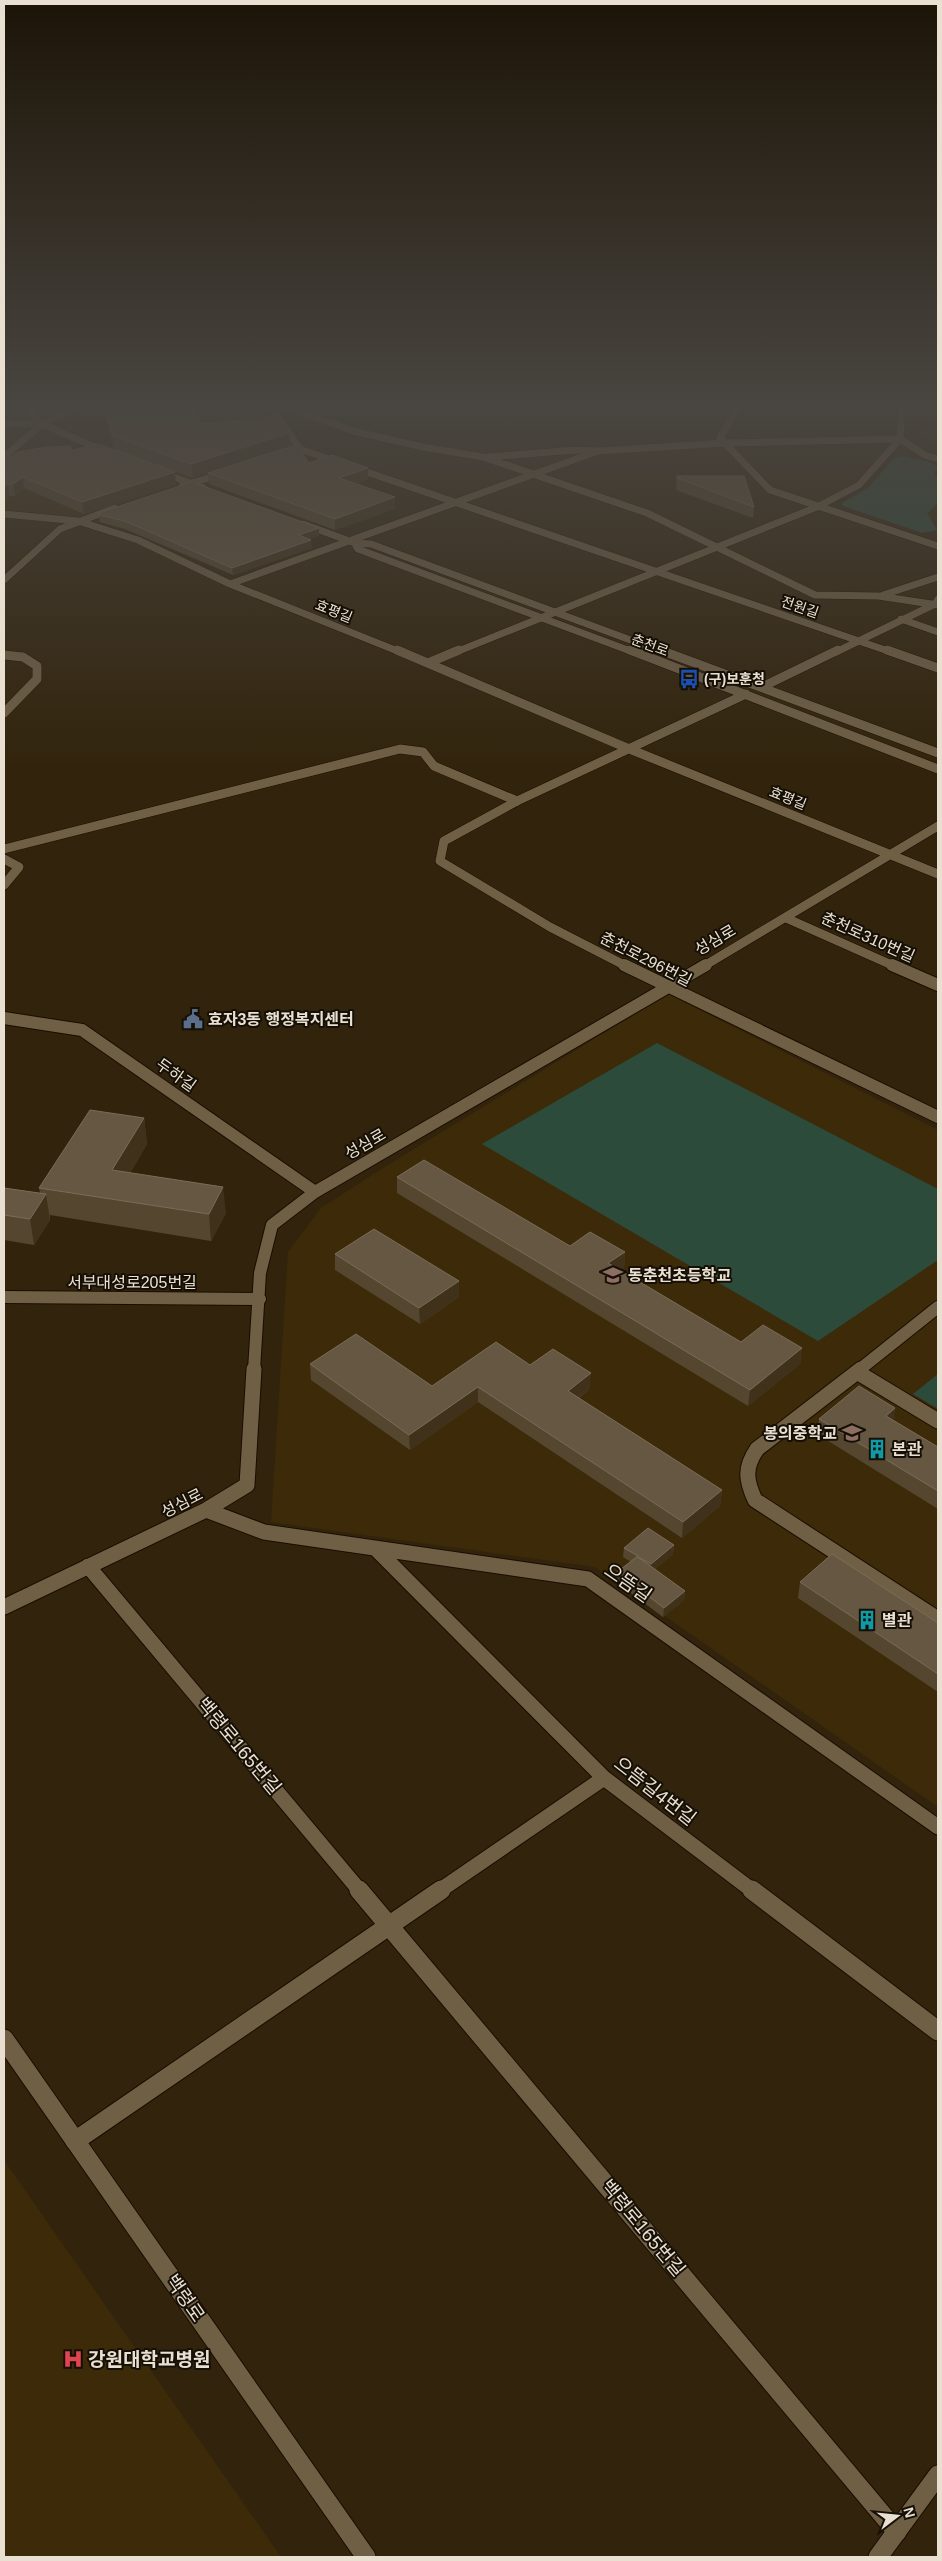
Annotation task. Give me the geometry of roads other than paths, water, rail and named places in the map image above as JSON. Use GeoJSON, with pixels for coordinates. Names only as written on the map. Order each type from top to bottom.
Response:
{"type":"FeatureCollection","features":[{"type":"Feature","properties":{"kind":"street"},"geometry":{"type":"LineString","coordinates":[[4,580],[60,529],[66,527]]}},
{"type":"Feature","properties":{"kind":"street","name":"효평길"},"geometry":{"type":"LineString","coordinates":[[95,527],[138,540],[230,584],[428,663],[627,748],[938,874]]}},
{"type":"Feature","properties":{"kind":"street","name":"춘천로"},"geometry":{"type":"LineString","coordinates":[[309,527],[351,542],[372,544],[938,753]]}},
{"type":"Feature","properties":{"kind":"street"},"geometry":{"type":"LineString","coordinates":[[230,584],[392,527]]}},
{"type":"Feature","properties":{"kind":"street","name":"전원길"},"geometry":{"type":"LineString","coordinates":[[528,527],[938,668]]}},
{"type":"Feature","properties":{"kind":"street"},"geometry":{"type":"LineString","coordinates":[[675,527],[815,594],[878,596],[937,602]]}},
{"type":"Feature","properties":{"kind":"street"},"geometry":{"type":"LineString","coordinates":[[428,663],[766,527]]}},
{"type":"Feature","properties":{"kind":"street"},"geometry":{"type":"LineString","coordinates":[[878,527],[938,546]]}},
{"type":"Feature","properties":{"kind":"street","name":"춘천로"},"geometry":{"type":"LineString","coordinates":[[351,542],[358,549],[746,694],[938,769]]}},
{"type":"Feature","properties":{"kind":"street"},"geometry":{"type":"LineString","coordinates":[[878,596],[938,577]]}},
{"type":"Feature","properties":{"kind":"street"},"geometry":{"type":"LineString","coordinates":[[762,687],[937,602]]}},
{"type":"Feature","properties":{"kind":"street"},"geometry":{"type":"LineString","coordinates":[[901,619],[938,632]]}},
{"type":"Feature","properties":{"kind":"street"},"geometry":{"type":"LineString","coordinates":[[4,655],[23,657],[37,666],[36,679],[4,713]]}},
{"type":"Feature","properties":{"kind":"street"},"geometry":{"type":"LineString","coordinates":[[4,849],[400,750],[423,752],[434,766],[517,801],[746,694]]}},
{"type":"Feature","properties":{"kind":"street","name":"춘천로296번길"},"geometry":{"type":"LineString","coordinates":[[517,801],[444,841],[440,861],[550,928],[938,1117]]}},
{"type":"Feature","properties":{"kind":"street","name":"성심로"},"geometry":{"type":"LineString","coordinates":[[4,1607],[206,1510],[248,1485],[260,1299],[260,1272],[272,1224],[315,1192],[666,986],[786,918],[938,826]]}},
{"type":"Feature","properties":{"kind":"street"},"geometry":{"type":"LineString","coordinates":[[4,859],[19,867],[4,885]]}},
{"type":"Feature","properties":{"kind":"street","name":"춘천로310번길"},"geometry":{"type":"LineString","coordinates":[[786,918],[938,985]]}},
{"type":"Feature","properties":{"kind":"street","name":"두하길"},"geometry":{"type":"LineString","coordinates":[[4,1018],[82,1030],[315,1192]]}},
{"type":"Feature","properties":{"kind":"street","name":"서부대성로205번길"},"geometry":{"type":"LineString","coordinates":[[4,1297],[260,1299]]}},
{"type":"Feature","properties":{"kind":"street"},"geometry":{"type":"LineString","coordinates":[[938,1306],[857,1372],[756,1448],[747,1463],[746,1481],[755,1500],[938,1619]]}},
{"type":"Feature","properties":{"kind":"street"},"geometry":{"type":"LineString","coordinates":[[857,1372],[938,1421]]}},
{"type":"Feature","properties":{"kind":"street","name":"으뜸길"},"geometry":{"type":"LineString","coordinates":[[206,1510],[264,1532],[588,1580],[938,1827]]}},
{"type":"Feature","properties":{"kind":"street","name":"으뜸길4번길"},"geometry":{"type":"LineString","coordinates":[[376,1549],[604,1778],[938,2031]]}},
{"type":"Feature","properties":{"kind":"street","name":"백령로165번길"},"geometry":{"type":"LineString","coordinates":[[88,1566],[897,2532]]}},
{"type":"Feature","properties":{"kind":"street"},"geometry":{"type":"LineString","coordinates":[[75,2141],[604,1778]]}},
{"type":"Feature","properties":{"kind":"street","name":"백령로"},"geometry":{"type":"LineString","coordinates":[[4,2039],[366,2557]]}},
{"type":"Feature","properties":{"kind":"street"},"geometry":{"type":"LineString","coordinates":[[878,2557],[938,2475]]}},
{"type":"Feature","properties":{"kind":"place","name":"(구)보훈청"},"geometry":{"type":"Point","coordinates":[689,679]}},
{"type":"Feature","properties":{"kind":"place","name":"효자3동 행정복지센터"},"geometry":{"type":"Point","coordinates":[193,1019]}},
{"type":"Feature","properties":{"kind":"place","name":"동춘천초등학교"},"geometry":{"type":"Point","coordinates":[613,1275]}},
{"type":"Feature","properties":{"kind":"place","name":"봉의중학교"},"geometry":{"type":"Point","coordinates":[852,1433]}},
{"type":"Feature","properties":{"kind":"place","name":"본관"},"geometry":{"type":"Point","coordinates":[877,1449]}},
{"type":"Feature","properties":{"kind":"place","name":"별관"},"geometry":{"type":"Point","coordinates":[867,1620]}},
{"type":"Feature","properties":{"kind":"place","name":"강원대학교병원"},"geometry":{"type":"Point","coordinates":[73,2359]}}]}
